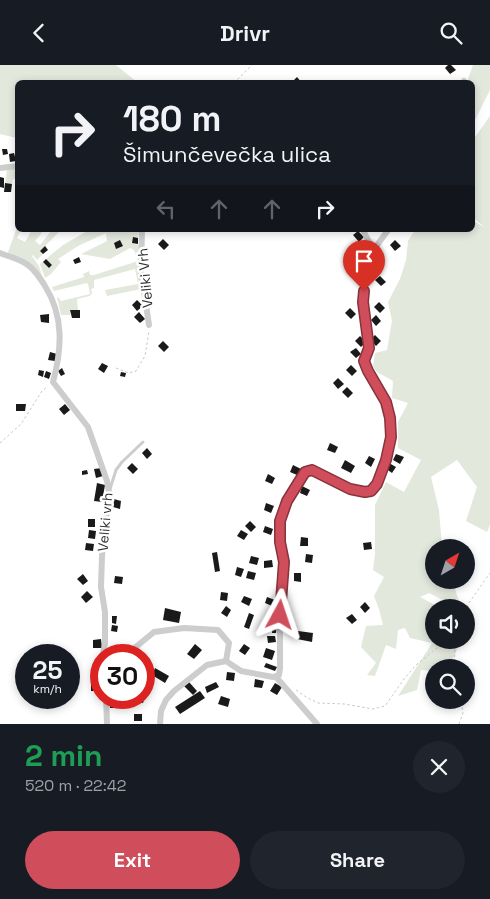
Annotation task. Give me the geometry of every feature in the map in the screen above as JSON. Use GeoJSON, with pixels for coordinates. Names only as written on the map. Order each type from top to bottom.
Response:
{"type":"FeatureCollection","features":[{"type":"Feature","properties":{"kind":"street"},"geometry":{"type":"LineString","coordinates":[[0,168],[15,166]]}},
{"type":"Feature","properties":{"kind":"street","name":"Veliki Vrh"},"geometry":{"type":"LineString","coordinates":[[142,232],[142,272],[149,325]]}},
{"type":"Feature","properties":{"kind":"street"},"geometry":{"type":"LineString","coordinates":[[364,232],[369,242],[375,248]]}},
{"type":"Feature","properties":{"kind":"street"},"geometry":{"type":"LineString","coordinates":[[276,677],[279,675],[280,669],[280,615],[284,562],[280,542],[280,521],[287,501],[305,472],[312,470],[350,489],[365,492],[371,491],[377,484],[391,437],[390,418],[386,402],[364,361],[369,348],[363,302],[366,279],[375,248],[387,232]]}},
{"type":"Feature","properties":{"kind":"street"},"geometry":{"type":"LineString","coordinates":[[0,253],[22,261],[35,271],[56,305],[60,345],[59,363],[54,383]]}},
{"type":"Feature","properties":{"kind":"street","name":"Veliki vrh"},"geometry":{"type":"LineString","coordinates":[[54,383],[88,427],[103,468],[109,492],[101,571],[101,587],[105,612],[105,644]]}},
{"type":"Feature","properties":{"kind":"street"},"geometry":{"type":"LineString","coordinates":[[139,644],[154,632],[184,628],[218,631],[229,643],[226,661]]}},
{"type":"Feature","properties":{"kind":"street"},"geometry":{"type":"LineString","coordinates":[[160,724],[161,711],[166,700],[174,691],[206,665],[226,661],[241,671],[276,677],[317,724]]}},
{"type":"Feature","properties":{"kind":"street"},"geometry":{"type":"LineString","coordinates":[[106,709],[107,724]]}},
{"type":"Feature","properties":{"kind":"lane"},"geometry":{"type":"LineString","coordinates":[[109,492],[116,470],[126,457],[143,442]]}},
{"type":"Feature","properties":{"kind":"path"},"geometry":{"type":"LineString","coordinates":[[237,80],[252,65]]}},
{"type":"Feature","properties":{"kind":"path"},"geometry":{"type":"LineString","coordinates":[[116,369],[134,373],[138,369],[145,356],[149,325]]}},
{"type":"Feature","properties":{"kind":"path"},"geometry":{"type":"LineString","coordinates":[[0,443],[21,424],[42,391],[54,383]]}},
{"type":"Feature","properties":{"kind":"path"},"geometry":{"type":"LineString","coordinates":[[472,599],[490,573]]}},
{"type":"Feature","properties":{"kind":"path"},"geometry":{"type":"LineString","coordinates":[[292,687],[318,703],[344,704],[373,709],[385,706],[416,665],[436,649]]}},
{"type":"Feature","properties":{"kind":"path"},"geometry":{"type":"LineString","coordinates":[[459,724],[462,709]]}},
{"type":"Feature","properties":{"kind":"shaded area"},"geometry":{"type":"Polygon","coordinates":[[[0,65],[116,65],[135,80],[15,80],[15,138],[0,134],[0,65]]]}},
{"type":"Feature","properties":{"kind":"shaded area"},"geometry":{"type":"Polygon","coordinates":[[[473,65],[490,65],[490,90],[475,120],[475,80],[468,80],[473,65]]]}},
{"type":"Feature","properties":{"kind":"shaded area"},"geometry":{"type":"Polygon","coordinates":[[[490,116],[490,525],[487,532],[466,521],[477,487],[457,460],[431,477],[439,510],[441,539],[425,539],[425,589],[455,589],[458,599],[441,599],[429,593],[420,597],[425,600],[425,641],[410,638],[405,628],[398,630],[396,649],[386,645],[375,676],[367,675],[376,663],[361,647],[366,626],[383,625],[374,596],[384,577],[373,570],[375,554],[375,505],[386,482],[404,492],[421,460],[398,448],[398,422],[408,403],[392,398],[393,381],[377,372],[373,367],[375,353],[387,350],[392,321],[388,302],[400,279],[406,260],[408,241],[414,232],[475,232],[475,222],[484,227],[475,219],[475,137],[490,116]]]}},
{"type":"Feature","properties":{"kind":"shaded area"},"geometry":{"type":"Polygon","coordinates":[[[15,167],[15,179],[13,179],[12,184],[5,183],[7,169],[15,167]]]}},
{"type":"Feature","properties":{"kind":"shaded area"},"geometry":{"type":"Polygon","coordinates":[[[15,232],[20,232],[17,238],[25,242],[31,232],[42,232],[35,241],[40,245],[50,232],[59,232],[40,251],[43,254],[37,260],[32,256],[39,266],[43,279],[35,269],[7,255],[15,232]]]}},
{"type":"Feature","properties":{"kind":"shaded area"},"geometry":{"type":"Polygon","coordinates":[[[86,232],[139,232],[138,238],[133,237],[132,243],[139,245],[141,289],[107,296],[105,290],[138,284],[135,269],[94,280],[94,288],[91,289],[92,293],[90,296],[77,299],[78,310],[70,310],[70,315],[61,315],[57,297],[61,301],[90,294],[88,284],[54,291],[52,287],[84,277],[83,274],[89,271],[90,275],[94,275],[138,261],[134,250],[130,248],[110,259],[81,254],[107,241],[106,233],[78,246],[58,259],[61,262],[45,278],[40,264],[43,262],[50,268],[52,265],[46,259],[63,245],[86,232]]]}},
{"type":"Feature","properties":{"kind":"shaded area"},"geometry":{"type":"Polygon","coordinates":[[[428,649],[457,649],[453,659],[425,659],[425,670],[421,670],[417,690],[398,696],[428,649]]]}},
{"type":"Feature","properties":{"kind":"building"},"geometry":{"type":"Polygon","coordinates":[[[451,65],[456,70],[450,74],[445,68],[451,65]]]}},
{"type":"Feature","properties":{"kind":"building"},"geometry":{"type":"Polygon","coordinates":[[[2,149],[7,149],[8,154],[3,155],[2,149]]]}},
{"type":"Feature","properties":{"kind":"building"},"geometry":{"type":"Polygon","coordinates":[[[14,153],[15,161],[10,162],[9,154],[14,153]]]}},
{"type":"Feature","properties":{"kind":"building"},"geometry":{"type":"Polygon","coordinates":[[[0,177],[4,178],[4,188],[0,187],[0,177]]]}},
{"type":"Feature","properties":{"kind":"building"},"geometry":{"type":"Polygon","coordinates":[[[5,183],[12,184],[11,192],[4,192],[5,183]]]}},
{"type":"Feature","properties":{"kind":"building"},"geometry":{"type":"Polygon","coordinates":[[[359,232],[364,237],[359,242],[353,235],[359,232]]]}},
{"type":"Feature","properties":{"kind":"building"},"geometry":{"type":"Polygon","coordinates":[[[133,237],[138,238],[138,244],[132,243],[133,237]]]}},
{"type":"Feature","properties":{"kind":"building"},"geometry":{"type":"Polygon","coordinates":[[[163,239],[169,245],[164,250],[158,244],[163,239]]]}},
{"type":"Feature","properties":{"kind":"building"},"geometry":{"type":"Polygon","coordinates":[[[120,240],[123,246],[116,249],[114,243],[120,240]]]}},
{"type":"Feature","properties":{"kind":"building"},"geometry":{"type":"Polygon","coordinates":[[[395,240],[401,246],[395,251],[390,245],[395,240]]]}},
{"type":"Feature","properties":{"kind":"building"},"geometry":{"type":"Polygon","coordinates":[[[358,245],[364,251],[359,255],[353,249],[358,245]]]}},
{"type":"Feature","properties":{"kind":"building"},"geometry":{"type":"Polygon","coordinates":[[[45,246],[48,250],[43,254],[40,251],[45,246]]]}},
{"type":"Feature","properties":{"kind":"building"},"geometry":{"type":"Polygon","coordinates":[[[79,257],[81,262],[75,264],[73,260],[79,257]]]}},
{"type":"Feature","properties":{"kind":"building"},"geometry":{"type":"Polygon","coordinates":[[[46,259],[52,265],[49,268],[43,262],[46,259]]]}},
{"type":"Feature","properties":{"kind":"building"},"geometry":{"type":"Polygon","coordinates":[[[380,276],[386,282],[381,286],[375,280],[380,276]]]}},
{"type":"Feature","properties":{"kind":"building"},"geometry":{"type":"Polygon","coordinates":[[[137,300],[143,306],[137,311],[132,305],[137,300]]]}},
{"type":"Feature","properties":{"kind":"building"},"geometry":{"type":"Polygon","coordinates":[[[379,302],[385,308],[380,313],[374,307],[379,302]]]}},
{"type":"Feature","properties":{"kind":"building"},"geometry":{"type":"Polygon","coordinates":[[[350,308],[356,314],[351,319],[345,313],[350,308]]]}},
{"type":"Feature","properties":{"kind":"building"},"geometry":{"type":"Polygon","coordinates":[[[70,310],[80,310],[80,318],[72,318],[70,310]]]}},
{"type":"Feature","properties":{"kind":"building"},"geometry":{"type":"Polygon","coordinates":[[[139,312],[145,319],[140,323],[134,317],[139,312]]]}},
{"type":"Feature","properties":{"kind":"building"},"geometry":{"type":"Polygon","coordinates":[[[49,314],[49,323],[41,322],[40,315],[49,314]]]}},
{"type":"Feature","properties":{"kind":"building"},"geometry":{"type":"Polygon","coordinates":[[[376,315],[381,321],[376,326],[371,320],[376,315]]]}},
{"type":"Feature","properties":{"kind":"building"},"geometry":{"type":"Polygon","coordinates":[[[375,335],[381,341],[376,346],[370,340],[375,335]]]}},
{"type":"Feature","properties":{"kind":"building"},"geometry":{"type":"Polygon","coordinates":[[[360,336],[366,342],[361,347],[355,341],[360,336]]]}},
{"type":"Feature","properties":{"kind":"building"},"geometry":{"type":"Polygon","coordinates":[[[163,341],[169,347],[164,352],[158,346],[163,341]]]}},
{"type":"Feature","properties":{"kind":"building"},"geometry":{"type":"Polygon","coordinates":[[[356,348],[361,354],[356,358],[350,352],[356,348]]]}},
{"type":"Feature","properties":{"kind":"building"},"geometry":{"type":"Polygon","coordinates":[[[50,352],[57,354],[55,361],[48,360],[50,352]]]}},
{"type":"Feature","properties":{"kind":"building"},"geometry":{"type":"Polygon","coordinates":[[[102,363],[108,366],[104,373],[98,369],[102,363]]]}},
{"type":"Feature","properties":{"kind":"building"},"geometry":{"type":"Polygon","coordinates":[[[351,365],[357,371],[352,376],[346,370],[351,365]]]}},
{"type":"Feature","properties":{"kind":"building"},"geometry":{"type":"Polygon","coordinates":[[[62,368],[65,374],[61,376],[58,371],[62,368]]]}},
{"type":"Feature","properties":{"kind":"building"},"geometry":{"type":"Polygon","coordinates":[[[39,370],[44,371],[43,377],[38,375],[39,370]]]}},
{"type":"Feature","properties":{"kind":"building"},"geometry":{"type":"Polygon","coordinates":[[[46,371],[51,373],[49,379],[44,377],[46,371]]]}},
{"type":"Feature","properties":{"kind":"building"},"geometry":{"type":"Polygon","coordinates":[[[121,372],[126,373],[125,377],[120,376],[121,372]]]}},
{"type":"Feature","properties":{"kind":"building"},"geometry":{"type":"Polygon","coordinates":[[[338,378],[344,384],[338,389],[333,383],[338,378]]]}},
{"type":"Feature","properties":{"kind":"building"},"geometry":{"type":"Polygon","coordinates":[[[347,387],[353,393],[348,398],[342,392],[347,387]]]}},
{"type":"Feature","properties":{"kind":"building"},"geometry":{"type":"Polygon","coordinates":[[[16,404],[26,404],[25,411],[16,411],[16,404]]]}},
{"type":"Feature","properties":{"kind":"building"},"geometry":{"type":"Polygon","coordinates":[[[65,404],[70,410],[64,415],[59,409],[65,404]]]}},
{"type":"Feature","properties":{"kind":"building"},"geometry":{"type":"Polygon","coordinates":[[[330,443],[338,447],[335,453],[327,450],[330,443]]]}},
{"type":"Feature","properties":{"kind":"building"},"geometry":{"type":"Polygon","coordinates":[[[147,448],[152,454],[147,459],[142,453],[147,448]]]}},
{"type":"Feature","properties":{"kind":"building"},"geometry":{"type":"Polygon","coordinates":[[[396,454],[404,457],[400,464],[393,460],[396,454]]]}},
{"type":"Feature","properties":{"kind":"building"},"geometry":{"type":"Polygon","coordinates":[[[369,456],[375,459],[371,467],[365,463],[369,456]]]}},
{"type":"Feature","properties":{"kind":"building"},"geometry":{"type":"Polygon","coordinates":[[[345,460],[355,466],[351,473],[341,468],[345,460]]]}},
{"type":"Feature","properties":{"kind":"building"},"geometry":{"type":"Polygon","coordinates":[[[132,463],[138,469],[133,474],[127,468],[132,463]]]}},
{"type":"Feature","properties":{"kind":"building"},"geometry":{"type":"Polygon","coordinates":[[[389,463],[396,467],[392,473],[385,468],[389,463]]]}},
{"type":"Feature","properties":{"kind":"building"},"geometry":{"type":"Polygon","coordinates":[[[293,465],[301,469],[297,475],[290,472],[293,465]]]}},
{"type":"Feature","properties":{"kind":"building"},"geometry":{"type":"Polygon","coordinates":[[[102,468],[103,476],[96,478],[94,469],[102,468]]]}},
{"type":"Feature","properties":{"kind":"building"},"geometry":{"type":"Polygon","coordinates":[[[87,470],[88,474],[82,475],[82,471],[87,470]]]}},
{"type":"Feature","properties":{"kind":"building"},"geometry":{"type":"Polygon","coordinates":[[[268,474],[275,478],[272,484],[265,481],[268,474]]]}},
{"type":"Feature","properties":{"kind":"building"},"geometry":{"type":"Polygon","coordinates":[[[97,483],[105,485],[102,502],[94,501],[97,483]]]}},
{"type":"Feature","properties":{"kind":"building"},"geometry":{"type":"Polygon","coordinates":[[[302,486],[310,490],[307,496],[300,493],[302,486]]]}},
{"type":"Feature","properties":{"kind":"building"},"geometry":{"type":"Polygon","coordinates":[[[114,499],[121,501],[120,509],[113,507],[114,499]]]}},
{"type":"Feature","properties":{"kind":"building"},"geometry":{"type":"Polygon","coordinates":[[[266,503],[274,506],[271,513],[264,510],[266,503]]]}},
{"type":"Feature","properties":{"kind":"building"},"geometry":{"type":"Polygon","coordinates":[[[88,519],[95,519],[95,527],[88,527],[88,519]]]}},
{"type":"Feature","properties":{"kind":"building"},"geometry":{"type":"Polygon","coordinates":[[[250,521],[256,527],[251,532],[245,526],[250,521]]]}},
{"type":"Feature","properties":{"kind":"building"},"geometry":{"type":"Polygon","coordinates":[[[265,526],[273,529],[271,535],[263,532],[265,526]]]}},
{"type":"Feature","properties":{"kind":"building"},"geometry":{"type":"Polygon","coordinates":[[[89,530],[96,531],[95,539],[88,538],[89,530]]]}},
{"type":"Feature","properties":{"kind":"building"},"geometry":{"type":"Polygon","coordinates":[[[241,530],[248,534],[244,540],[237,536],[241,530]]]}},
{"type":"Feature","properties":{"kind":"building"},"geometry":{"type":"Polygon","coordinates":[[[301,537],[308,538],[308,546],[300,546],[301,537]]]}},
{"type":"Feature","properties":{"kind":"building"},"geometry":{"type":"Polygon","coordinates":[[[371,542],[372,549],[364,550],[363,543],[371,542]]]}},
{"type":"Feature","properties":{"kind":"building"},"geometry":{"type":"Polygon","coordinates":[[[86,543],[94,544],[93,551],[85,550],[86,543]]]}},
{"type":"Feature","properties":{"kind":"building"},"geometry":{"type":"Polygon","coordinates":[[[217,552],[220,571],[215,572],[212,553],[217,552]]]}},
{"type":"Feature","properties":{"kind":"building"},"geometry":{"type":"Polygon","coordinates":[[[306,554],[313,555],[312,563],[305,562],[306,554]]]}},
{"type":"Feature","properties":{"kind":"building"},"geometry":{"type":"Polygon","coordinates":[[[251,556],[259,558],[257,565],[249,563],[251,556]]]}},
{"type":"Feature","properties":{"kind":"building"},"geometry":{"type":"Polygon","coordinates":[[[272,560],[273,567],[264,568],[264,561],[272,560]]]}},
{"type":"Feature","properties":{"kind":"building"},"geometry":{"type":"Polygon","coordinates":[[[237,567],[244,569],[241,577],[235,575],[237,567]]]}},
{"type":"Feature","properties":{"kind":"building"},"geometry":{"type":"Polygon","coordinates":[[[248,571],[256,573],[254,580],[246,578],[248,571]]]}},
{"type":"Feature","properties":{"kind":"building"},"geometry":{"type":"Polygon","coordinates":[[[294,573],[301,573],[301,582],[294,581],[294,573]]]}},
{"type":"Feature","properties":{"kind":"building"},"geometry":{"type":"Polygon","coordinates":[[[83,574],[88,581],[83,585],[77,579],[83,574]]]}},
{"type":"Feature","properties":{"kind":"building"},"geometry":{"type":"Polygon","coordinates":[[[115,576],[123,577],[122,584],[114,583],[115,576]]]}},
{"type":"Feature","properties":{"kind":"building"},"geometry":{"type":"Polygon","coordinates":[[[87,591],[93,597],[86,603],[81,597],[87,591]]]}},
{"type":"Feature","properties":{"kind":"building"},"geometry":{"type":"Polygon","coordinates":[[[221,592],[228,593],[227,601],[220,600],[221,592]]]}},
{"type":"Feature","properties":{"kind":"building"},"geometry":{"type":"Polygon","coordinates":[[[244,596],[252,599],[249,606],[241,602],[244,596]]]}},
{"type":"Feature","properties":{"kind":"building"},"geometry":{"type":"Polygon","coordinates":[[[267,597],[275,600],[272,606],[265,603],[267,597]]]}},
{"type":"Feature","properties":{"kind":"building"},"geometry":{"type":"Polygon","coordinates":[[[365,602],[370,608],[365,613],[360,607],[365,602]]]}},
{"type":"Feature","properties":{"kind":"building"},"geometry":{"type":"Polygon","coordinates":[[[226,606],[231,610],[227,617],[221,613],[226,606]]]}},
{"type":"Feature","properties":{"kind":"building"},"geometry":{"type":"Polygon","coordinates":[[[165,608],[181,612],[179,623],[163,620],[165,608]]]}},
{"type":"Feature","properties":{"kind":"building"},"geometry":{"type":"Polygon","coordinates":[[[249,613],[254,615],[249,629],[244,627],[249,613]]]}},
{"type":"Feature","properties":{"kind":"building"},"geometry":{"type":"Polygon","coordinates":[[[352,614],[357,620],[352,624],[346,618],[352,614]]]}},
{"type":"Feature","properties":{"kind":"building"},"geometry":{"type":"Polygon","coordinates":[[[112,616],[117,616],[116,624],[112,623],[112,616]]]}},
{"type":"Feature","properties":{"kind":"building"},"geometry":{"type":"Polygon","coordinates":[[[273,622],[277,623],[276,633],[272,633],[273,622]]]}},
{"type":"Feature","properties":{"kind":"building"},"geometry":{"type":"Polygon","coordinates":[[[112,625],[118,626],[117,632],[111,631],[112,625]]]}},
{"type":"Feature","properties":{"kind":"building"},"geometry":{"type":"Polygon","coordinates":[[[298,631],[313,633],[312,642],[297,639],[298,631]]]}},
{"type":"Feature","properties":{"kind":"building"},"geometry":{"type":"Polygon","coordinates":[[[267,636],[275,636],[276,642],[268,643],[267,636]]]}},
{"type":"Feature","properties":{"kind":"building"},"geometry":{"type":"Polygon","coordinates":[[[101,639],[102,644],[93,644],[93,640],[101,639]]]}},
{"type":"Feature","properties":{"kind":"building"},"geometry":{"type":"Polygon","coordinates":[[[195,644],[202,650],[194,659],[187,654],[195,644]]]}},
{"type":"Feature","properties":{"kind":"building"},"geometry":{"type":"Polygon","coordinates":[[[244,644],[250,648],[245,655],[239,651],[244,644]]]}},
{"type":"Feature","properties":{"kind":"building"},"geometry":{"type":"Polygon","coordinates":[[[266,648],[275,651],[272,660],[263,657],[266,648]]]}},
{"type":"Feature","properties":{"kind":"building"},"geometry":{"type":"Polygon","coordinates":[[[266,663],[277,667],[275,671],[264,667],[266,663]]]}},
{"type":"Feature","properties":{"kind":"building"},"geometry":{"type":"Polygon","coordinates":[[[155,668],[169,676],[165,683],[155,677],[155,668]]]}},
{"type":"Feature","properties":{"kind":"building"},"geometry":{"type":"Polygon","coordinates":[[[227,672],[235,673],[234,681],[226,680],[227,672]]]}},
{"type":"Feature","properties":{"kind":"building"},"geometry":{"type":"Polygon","coordinates":[[[255,679],[264,681],[262,688],[254,687],[255,679]]]}},
{"type":"Feature","properties":{"kind":"building"},"geometry":{"type":"Polygon","coordinates":[[[189,682],[197,691],[193,695],[184,686],[189,682]]]}},
{"type":"Feature","properties":{"kind":"building"},"geometry":{"type":"Polygon","coordinates":[[[216,682],[219,687],[207,693],[205,687],[216,682]]]}},
{"type":"Feature","properties":{"kind":"building"},"geometry":{"type":"Polygon","coordinates":[[[275,683],[282,687],[277,695],[270,691],[275,683]]]}},
{"type":"Feature","properties":{"kind":"building"},"geometry":{"type":"Polygon","coordinates":[[[200,691],[205,698],[180,714],[175,707],[200,691]]]}},
{"type":"Feature","properties":{"kind":"building"},"geometry":{"type":"Polygon","coordinates":[[[221,696],[230,699],[228,707],[218,704],[221,696]]]}},
{"type":"Feature","properties":{"kind":"building"},"geometry":{"type":"Polygon","coordinates":[[[134,714],[142,714],[142,721],[134,721],[134,714]]]}},
{"type":"Feature","properties":{"kind":"route"},"geometry":{"type":"LineString","coordinates":[[280,615],[284,562],[280,542],[280,521],[287,501],[298,482],[305,472],[312,470],[350,489],[365,492],[371,491],[377,484],[386,460],[391,437],[390,418],[386,402],[378,391],[364,361],[369,348],[364,319],[364,291]]}}]}
